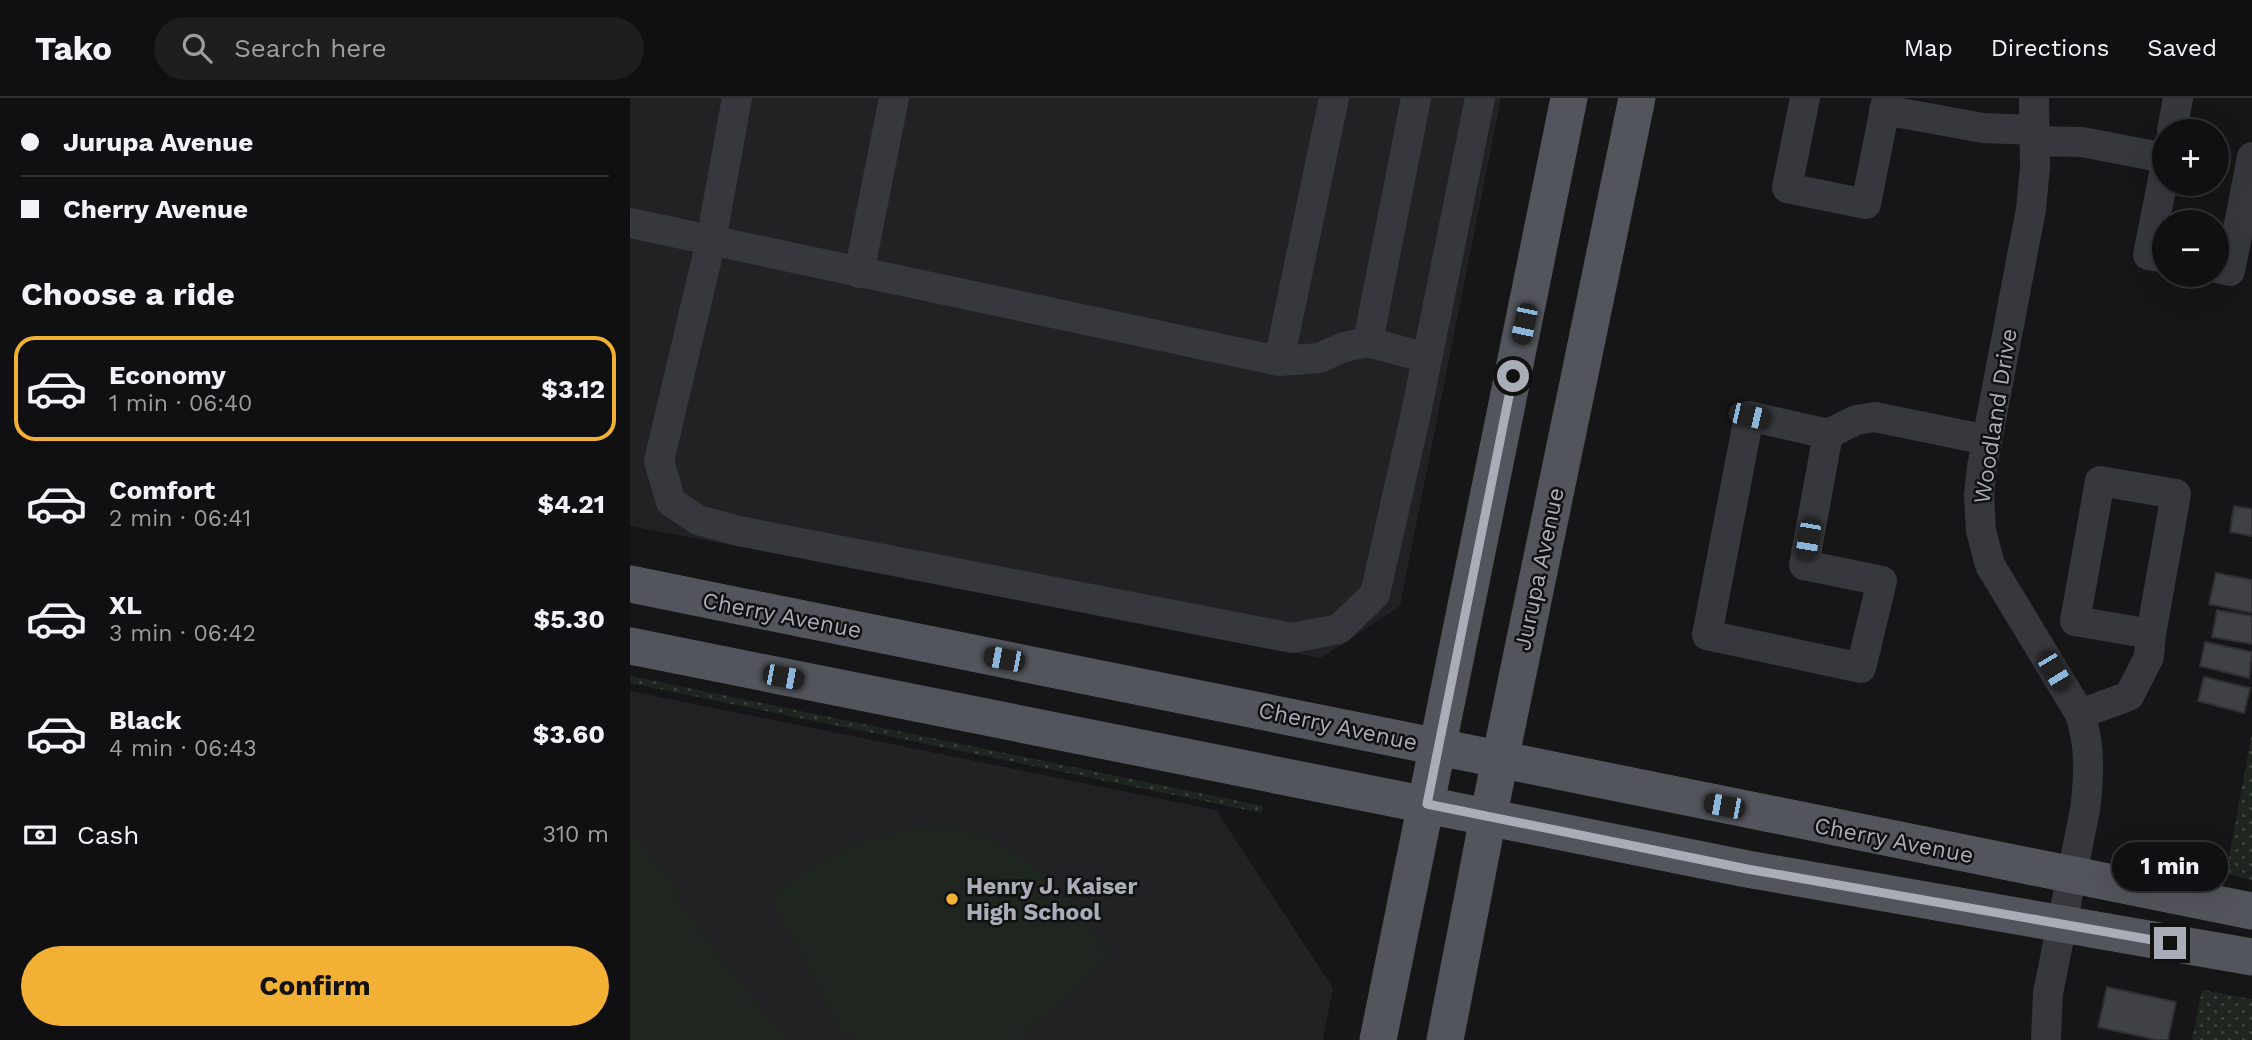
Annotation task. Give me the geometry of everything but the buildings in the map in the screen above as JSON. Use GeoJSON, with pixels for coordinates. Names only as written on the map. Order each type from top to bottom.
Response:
{"type":"FeatureCollection","features":[{"type":"Feature","properties":{"kind":"main road"},"geometry":{"type":"LineString","coordinates":[[1378,1040],[1569,98]]}},
{"type":"Feature","properties":{"kind":"main road","name":"Jurupa Avenue"},"geometry":{"type":"LineString","coordinates":[[1445,1040],[1499,761],[1637,98]]}},
{"type":"Feature","properties":{"kind":"main road","name":"Cherry Avenue"},"geometry":{"type":"LineString","coordinates":[[630,584],[2252,911]]}},
{"type":"Feature","properties":{"kind":"main road"},"geometry":{"type":"LineString","coordinates":[[630,646],[1747,869],[2252,957]]}},
{"type":"Feature","properties":{"kind":"street"},"geometry":{"type":"LineString","coordinates":[[737,98],[711,241],[659,460],[671,502],[698,520],[739,531],[1292,638],[1339,629],[1375,594],[1480,98]]}},
{"type":"Feature","properties":{"kind":"street"},"geometry":{"type":"LineString","coordinates":[[859,273],[894,98]]}},
{"type":"Feature","properties":{"kind":"street"},"geometry":{"type":"LineString","coordinates":[[1279,361],[1334,98]]}},
{"type":"Feature","properties":{"kind":"street"},"geometry":{"type":"LineString","coordinates":[[1368,342],[1416,98]]}},
{"type":"Feature","properties":{"kind":"street"},"geometry":{"type":"LineString","coordinates":[[1805,98],[1787,188],[1866,204],[1885,104],[1983,128],[2152,155]]}},
{"type":"Feature","properties":{"kind":"street","name":"Woodland Drive"},"geometry":{"type":"LineString","coordinates":[[2034,98],[2035,167],[2031,209],[1979,495],[1981,531],[1990,565],[2080,714],[2087,735],[2088,780],[2048,993],[2046,1040]]}},
{"type":"Feature","properties":{"kind":"street"},"geometry":{"type":"LineString","coordinates":[[2175,119],[2179,98]]}},
{"type":"Feature","properties":{"kind":"street"},"geometry":{"type":"LineString","coordinates":[[2229,271],[2252,157]]}},
{"type":"Feature","properties":{"kind":"street"},"geometry":{"type":"LineString","coordinates":[[630,223],[1279,361],[1319,358],[1368,342],[1427,358]]}},
{"type":"Feature","properties":{"kind":"street"},"geometry":{"type":"LineString","coordinates":[[2152,235],[2148,255],[2152,256]]}},
{"type":"Feature","properties":{"kind":"street"},"geometry":{"type":"LineString","coordinates":[[1828,434],[1804,565],[1882,580],[1861,667],[1707,635],[1749,416],[1828,434],[1856,420],[1875,417],[1987,440]]}},
{"type":"Feature","properties":{"kind":"street"},"geometry":{"type":"LineString","coordinates":[[2080,714],[2129,696],[2149,657],[2176,494],[2100,481],[2075,621],[2151,634]]}},
{"type":"Feature","properties":{"kind":"shaded area"},"geometry":{"type":"Polygon","coordinates":[[[630,98],[1501,98],[1400,606],[1321,658],[630,526],[630,98]]]}},
{"type":"Feature","properties":{"kind":"shaded area"},"geometry":{"type":"Polygon","coordinates":[[[630,676],[1263,806],[1262,813],[630,683],[630,676]]]}},
{"type":"Feature","properties":{"kind":"shaded area","name":"Henry J. Kaiser High School"},"geometry":{"type":"Polygon","coordinates":[[[630,691],[1216,810],[1333,988],[1323,1040],[630,1040],[630,691]]]}},
{"type":"Feature","properties":{"kind":"shaded area"},"geometry":{"type":"Polygon","coordinates":[[[2252,733],[2252,880],[2226,874],[2252,733]]]}},
{"type":"Feature","properties":{"kind":"shaded area"},"geometry":{"type":"Polygon","coordinates":[[[946,827],[980,835],[1028,861],[1067,898],[1109,956],[1018,1040],[858,1040],[855,1034],[842,1034],[770,896],[811,867],[852,846],[896,833],[946,827]]]}},
{"type":"Feature","properties":{"kind":"shaded area"},"geometry":{"type":"Polygon","coordinates":[[[630,834],[681,891],[676,899],[763,1012],[788,1040],[630,1040],[630,834]]]}},
{"type":"Feature","properties":{"kind":"shaded area"},"geometry":{"type":"Polygon","coordinates":[[[2202,990],[2252,999],[2252,1040],[2192,1040],[2202,990]]]}},
{"type":"Feature","properties":{"kind":"place","name":"Henry J. Kaiser High School"},"geometry":{"type":"Point","coordinates":[952,899]}},
{"type":"Feature","properties":{"kind":"route"},"geometry":{"type":"LineString","coordinates":[[1513,376],[1427,804],[1747,869],[2170,943]]}}]}
